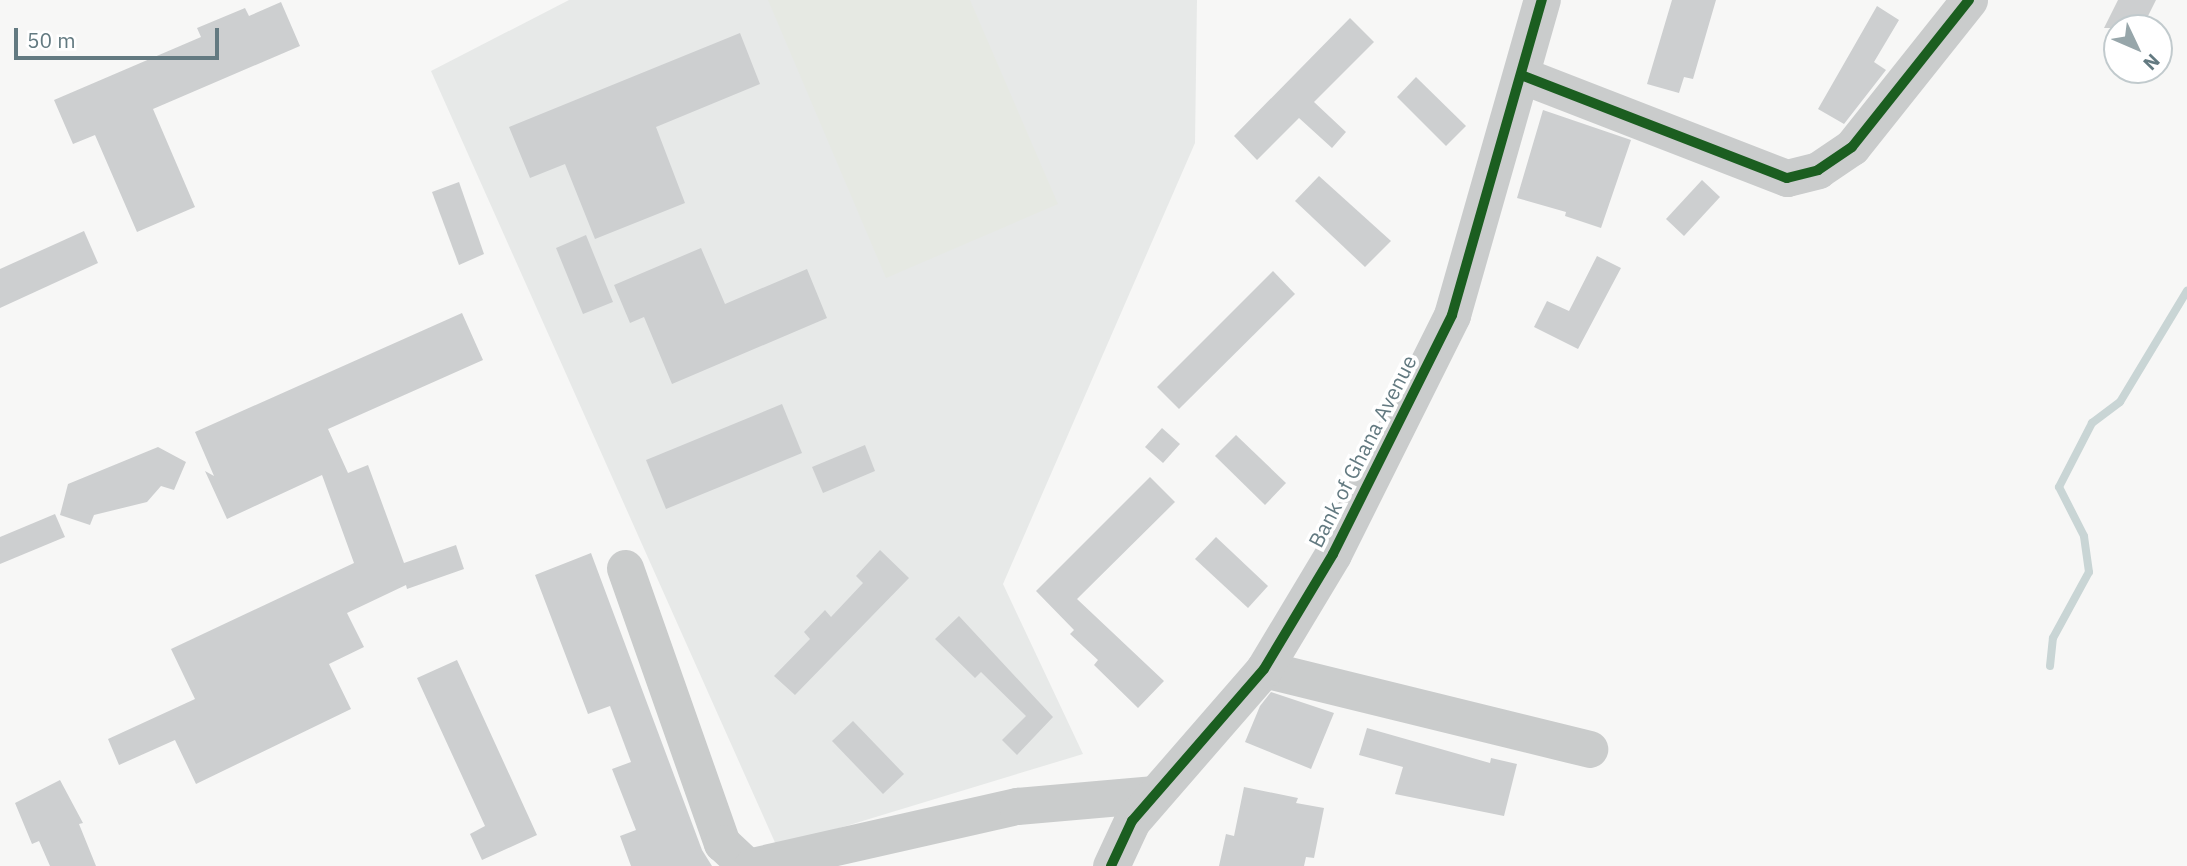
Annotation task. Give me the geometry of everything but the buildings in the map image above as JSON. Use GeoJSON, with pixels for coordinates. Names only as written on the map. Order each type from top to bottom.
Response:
{"type":"FeatureCollection","features":[{"type":"Feature","properties":{"kind":"street","name":"Bank of Ghana Avenue"},"geometry":{"type":"LineString","coordinates":[[1111,866],[1132,821],[1264,669],[1333,554],[1452,315],[1542,0]]}},
{"type":"Feature","properties":{"kind":"street"},"geometry":{"type":"LineString","coordinates":[[1521,75],[1787,178],[1818,170],[1852,147],[1969,0]]}},
{"type":"Feature","properties":{"kind":"street"},"geometry":{"type":"LineString","coordinates":[[625,568],[722,843],[750,866],[1017,806],[1154,794]]}},
{"type":"Feature","properties":{"kind":"street"},"geometry":{"type":"LineString","coordinates":[[1264,669],[1589,749]]}},
{"type":"Feature","properties":{"kind":"shaded area"},"geometry":{"type":"Polygon","coordinates":[[[569,0],[1197,0],[1195,143],[1003,584],[1083,754],[777,847],[431,71],[569,0]]]}},
{"type":"Feature","properties":{"kind":"shaded area"},"geometry":{"type":"Polygon","coordinates":[[[768,0],[970,0],[1058,204],[886,278],[768,0]]]}},
{"type":"Feature","properties":{"kind":"waterway"},"geometry":{"type":"LineString","coordinates":[[2050,666],[2053,638],[2089,572],[2084,536],[2059,487],[2092,423],[2120,402],[2187,291]]}},
{"type":"Feature","properties":{"kind":"cycle path"},"geometry":{"type":"LineString","coordinates":[[1111,866],[1132,821],[1264,669],[1333,554],[1452,315],[1542,0]]}},
{"type":"Feature","properties":{"kind":"cycle path"},"geometry":{"type":"LineString","coordinates":[[1521,75],[1787,178],[1818,170],[1852,147],[1969,0]]}}]}
